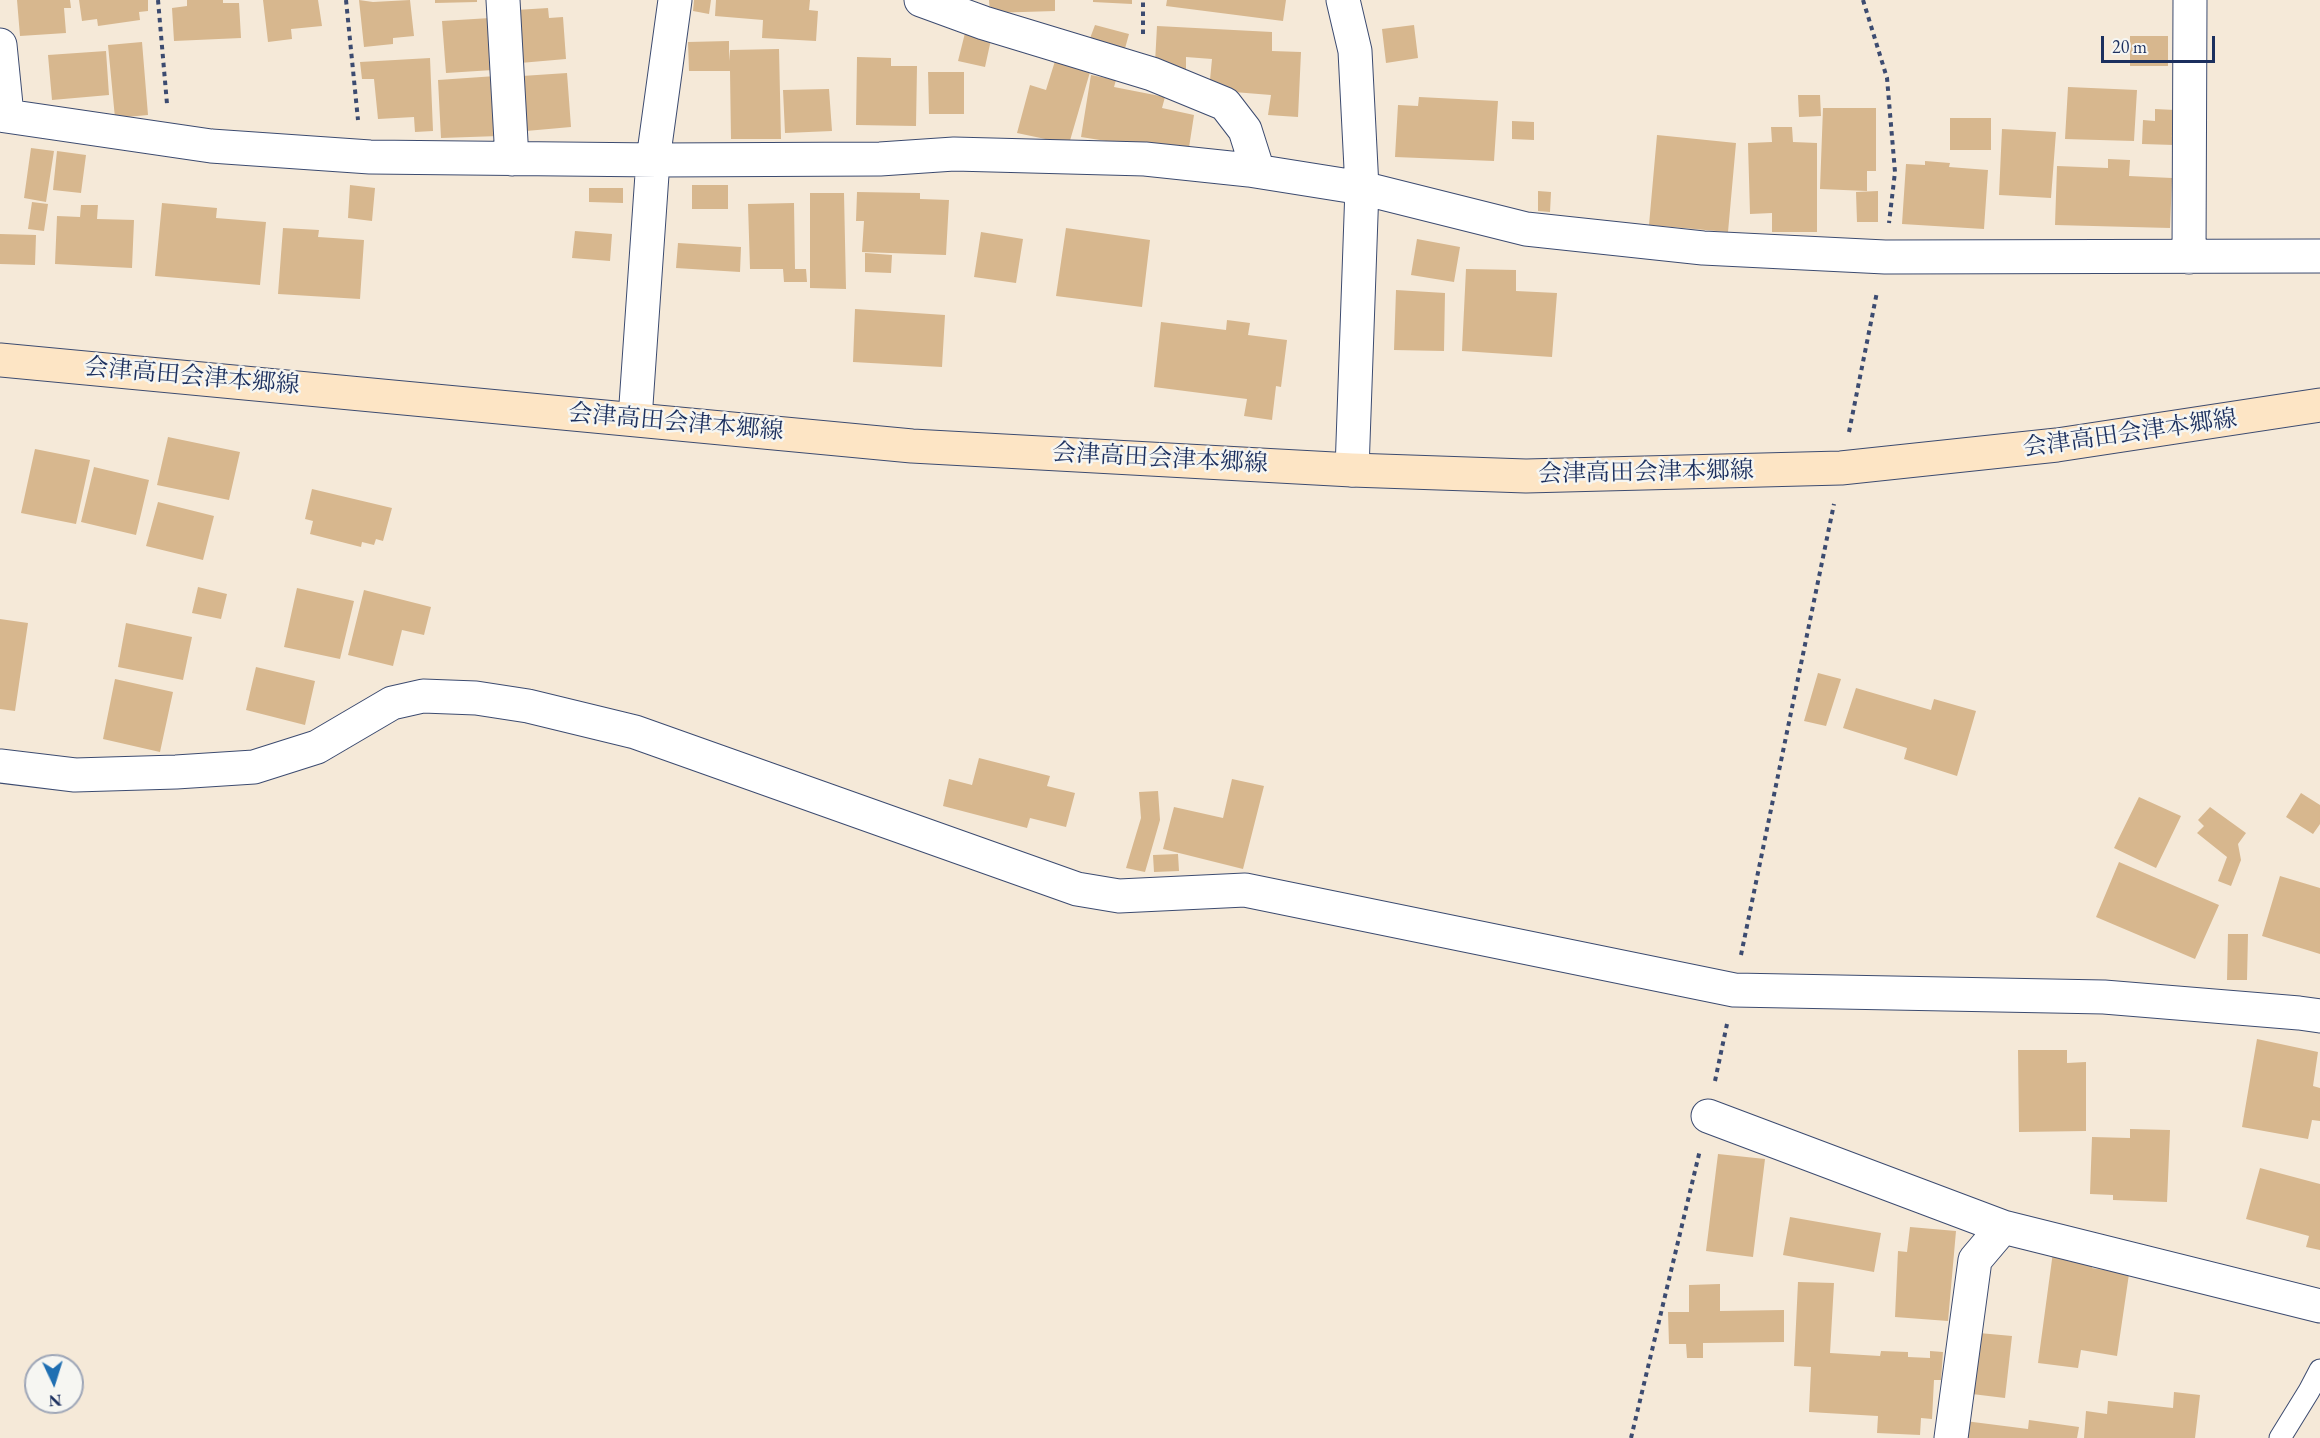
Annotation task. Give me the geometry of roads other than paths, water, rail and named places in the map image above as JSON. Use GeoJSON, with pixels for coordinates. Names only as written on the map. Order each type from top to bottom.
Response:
{"type":"FeatureCollection","features":[{"type":"Feature","properties":{"kind":"main road","name":"会津高田会津本郷線"},"geometry":{"type":"LineString","coordinates":[[0,360],[912,446],[1352,470],[1526,476],[1841,468],[2056,446],[2320,405]]}},
{"type":"Feature","properties":{"kind":"street"},"geometry":{"type":"LineString","coordinates":[[503,0],[512,159]]}},
{"type":"Feature","properties":{"kind":"street"},"geometry":{"type":"LineString","coordinates":[[635,419],[653,160],[675,0]]}},
{"type":"Feature","properties":{"kind":"street"},"geometry":{"type":"LineString","coordinates":[[921,0],[984,23],[1152,74],[1225,104],[1245,129],[1258,171]]}},
{"type":"Feature","properties":{"kind":"street"},"geometry":{"type":"LineString","coordinates":[[1343,0],[1355,51],[1362,188],[1352,470]]}},
{"type":"Feature","properties":{"kind":"street"},"geometry":{"type":"LineString","coordinates":[[2189,257],[2190,0]]}},
{"type":"Feature","properties":{"kind":"street"},"geometry":{"type":"LineString","coordinates":[[0,45],[3,115],[211,146],[362,157],[653,160],[880,159],[954,154],[1145,159],[1258,171],[1362,188],[1526,229],[1703,249],[1885,257],[2320,256]]}},
{"type":"Feature","properties":{"kind":"street"},"geometry":{"type":"LineString","coordinates":[[0,766],[75,776],[254,767],[317,747],[392,703],[423,696],[476,698],[528,706],[635,732],[1077,889],[1119,896],[1245,890],[1734,990],[2104,998],[2320,1016]]}},
{"type":"Feature","properties":{"kind":"street"},"geometry":{"type":"LineString","coordinates":[[1708,1116],[2003,1227],[2320,1306]]}},
{"type":"Feature","properties":{"kind":"street"},"geometry":{"type":"LineString","coordinates":[[1951,1438],[1975,1260],[2003,1227]]}},
{"type":"Feature","properties":{"kind":"lane"},"geometry":{"type":"LineString","coordinates":[[2280,1438],[2320,1370]]}}]}
